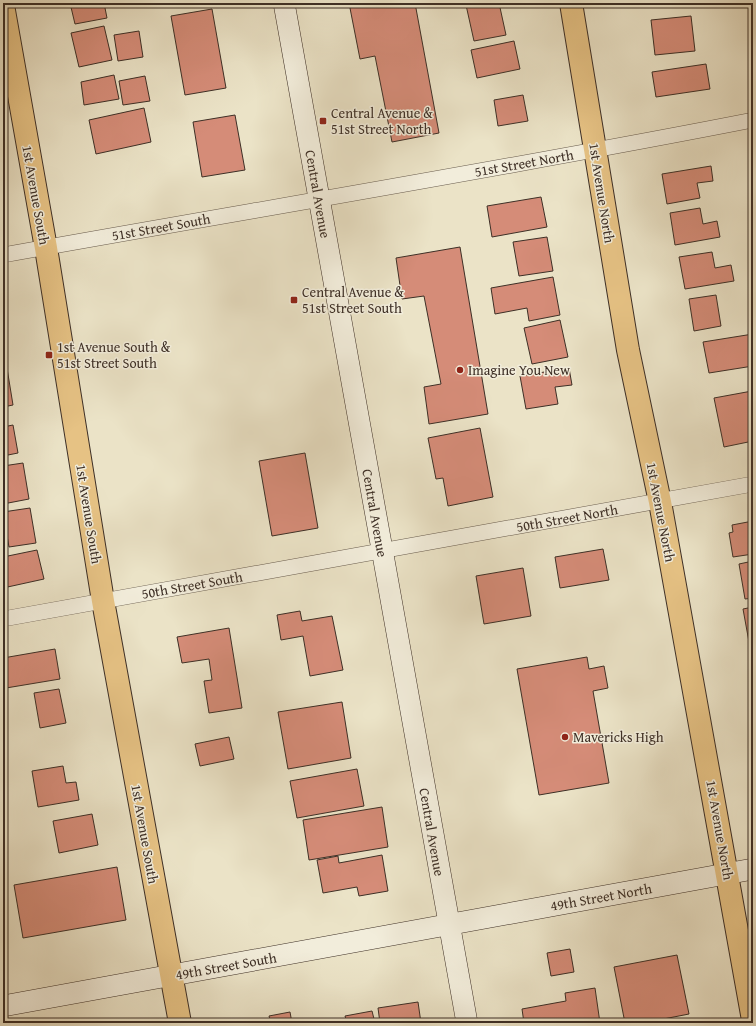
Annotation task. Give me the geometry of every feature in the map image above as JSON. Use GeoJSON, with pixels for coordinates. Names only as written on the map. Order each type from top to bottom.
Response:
{"type":"FeatureCollection","features":[{"type":"Feature","properties":{"kind":"main road","name":"Central Avenue"},"geometry":{"type":"LineString","coordinates":[[284,3],[467,1023]]}},
{"type":"Feature","properties":{"kind":"main road","name":"1st Avenue North"},"geometry":{"type":"LineString","coordinates":[[570,3],[628,350],[660,502],[753,1020]]}},
{"type":"Feature","properties":{"kind":"main road","name":"1st Avenue South"},"geometry":{"type":"LineString","coordinates":[[3,5],[46,248],[103,601],[180,1023]]}},
{"type":"Feature","properties":{"kind":"main road","name":"49th Street North"},"geometry":{"type":"LineString","coordinates":[[449,925],[753,869]]}},
{"type":"Feature","properties":{"kind":"main road","name":"49th Street South"},"geometry":{"type":"LineString","coordinates":[[3,1006],[449,925]]}},
{"type":"Feature","properties":{"kind":"street","name":"51st Street North"},"geometry":{"type":"LineString","coordinates":[[318,198],[595,151],[753,120]]}},
{"type":"Feature","properties":{"kind":"street","name":"51st Street South"},"geometry":{"type":"LineString","coordinates":[[3,255],[318,198]]}},
{"type":"Feature","properties":{"kind":"street","name":"50th Street North"},"geometry":{"type":"LineString","coordinates":[[382,551],[753,484]]}},
{"type":"Feature","properties":{"kind":"street","name":"50th Street South"},"geometry":{"type":"LineString","coordinates":[[3,619],[382,551]]}},
{"type":"Feature","properties":{"kind":"building"},"geometry":{"type":"Polygon","coordinates":[[[70,3],[104,3],[107,18],[75,24],[70,3]]]}},
{"type":"Feature","properties":{"kind":"building"},"geometry":{"type":"Polygon","coordinates":[[[349,3],[398,3],[399,6],[415,3],[439,133],[392,142],[375,56],[360,59],[349,3]]]}},
{"type":"Feature","properties":{"kind":"building"},"geometry":{"type":"Polygon","coordinates":[[[476,3],[499,3],[506,35],[474,41],[466,5],[476,3]]]}},
{"type":"Feature","properties":{"kind":"building"},"geometry":{"type":"Polygon","coordinates":[[[212,9],[226,88],[185,95],[171,16],[212,9]]]}},
{"type":"Feature","properties":{"kind":"building"},"geometry":{"type":"Polygon","coordinates":[[[691,16],[695,51],[655,55],[651,20],[691,16]]]}},
{"type":"Feature","properties":{"kind":"building"},"geometry":{"type":"Polygon","coordinates":[[[104,26],[112,60],[79,67],[71,33],[104,26]]]}},
{"type":"Feature","properties":{"kind":"building"},"geometry":{"type":"Polygon","coordinates":[[[139,31],[143,57],[118,61],[114,35],[139,31]]]}},
{"type":"Feature","properties":{"kind":"building"},"geometry":{"type":"Polygon","coordinates":[[[514,41],[520,69],[477,78],[471,50],[514,41]]]}},
{"type":"Feature","properties":{"kind":"building"},"geometry":{"type":"Polygon","coordinates":[[[706,64],[710,89],[656,97],[652,72],[706,64]]]}},
{"type":"Feature","properties":{"kind":"building"},"geometry":{"type":"Polygon","coordinates":[[[114,75],[119,99],[84,105],[81,82],[114,75]]]}},
{"type":"Feature","properties":{"kind":"building"},"geometry":{"type":"Polygon","coordinates":[[[145,76],[150,101],[123,105],[119,81],[145,76]]]}},
{"type":"Feature","properties":{"kind":"building"},"geometry":{"type":"Polygon","coordinates":[[[523,95],[528,121],[498,126],[494,100],[523,95]]]}},
{"type":"Feature","properties":{"kind":"building"},"geometry":{"type":"Polygon","coordinates":[[[144,108],[151,142],[96,154],[89,120],[144,108]]]}},
{"type":"Feature","properties":{"kind":"building"},"geometry":{"type":"Polygon","coordinates":[[[235,115],[245,170],[202,177],[193,122],[235,115]]]}},
{"type":"Feature","properties":{"kind":"building"},"geometry":{"type":"Polygon","coordinates":[[[711,166],[713,181],[697,183],[700,198],[667,204],[662,174],[711,166]]]}},
{"type":"Feature","properties":{"kind":"building"},"geometry":{"type":"Polygon","coordinates":[[[541,197],[547,227],[492,237],[487,206],[541,197]]]}},
{"type":"Feature","properties":{"kind":"building"},"geometry":{"type":"Polygon","coordinates":[[[700,208],[703,224],[717,221],[720,237],[675,245],[670,213],[700,208]]]}},
{"type":"Feature","properties":{"kind":"building"},"geometry":{"type":"Polygon","coordinates":[[[547,237],[553,271],[519,276],[513,242],[547,237]]]}},
{"type":"Feature","properties":{"kind":"building"},"geometry":{"type":"Polygon","coordinates":[[[460,247],[488,414],[429,424],[424,387],[441,384],[424,296],[402,299],[396,258],[460,247]]]}},
{"type":"Feature","properties":{"kind":"building"},"geometry":{"type":"Polygon","coordinates":[[[712,252],[715,268],[731,265],[734,281],[685,289],[679,257],[712,252]]]}},
{"type":"Feature","properties":{"kind":"building"},"geometry":{"type":"Polygon","coordinates":[[[553,277],[560,315],[529,321],[527,308],[495,314],[491,288],[553,277]]]}},
{"type":"Feature","properties":{"kind":"building"},"geometry":{"type":"Polygon","coordinates":[[[716,295],[721,326],[694,331],[689,299],[716,295]]]}},
{"type":"Feature","properties":{"kind":"building"},"geometry":{"type":"Polygon","coordinates":[[[560,320],[568,357],[532,364],[524,328],[560,320]]]}},
{"type":"Feature","properties":{"kind":"building"},"geometry":{"type":"Polygon","coordinates":[[[753,334],[753,366],[709,373],[703,342],[753,334]]]}},
{"type":"Feature","properties":{"kind":"building"},"geometry":{"type":"Polygon","coordinates":[[[6,362],[13,405],[3,407],[3,363],[6,362]]]}},
{"type":"Feature","properties":{"kind":"building"},"geometry":{"type":"Polygon","coordinates":[[[569,368],[572,385],[555,387],[558,404],[526,409],[520,376],[569,368]]]}},
{"type":"Feature","properties":{"kind":"building"},"geometry":{"type":"Polygon","coordinates":[[[752,391],[753,441],[724,447],[714,398],[752,391]]]}},
{"type":"Feature","properties":{"kind":"building"},"geometry":{"type":"Polygon","coordinates":[[[13,425],[18,453],[3,456],[3,427],[13,425]]]}},
{"type":"Feature","properties":{"kind":"building"},"geometry":{"type":"Polygon","coordinates":[[[480,428],[493,497],[448,506],[443,478],[436,479],[428,438],[480,428]]]}},
{"type":"Feature","properties":{"kind":"building"},"geometry":{"type":"Polygon","coordinates":[[[305,453],[318,528],[272,536],[259,461],[305,453]]]}},
{"type":"Feature","properties":{"kind":"building"},"geometry":{"type":"Polygon","coordinates":[[[23,463],[29,499],[3,504],[3,466],[23,463]]]}},
{"type":"Feature","properties":{"kind":"building"},"geometry":{"type":"Polygon","coordinates":[[[30,508],[36,543],[9,547],[6,530],[3,530],[3,512],[30,508]]]}},
{"type":"Feature","properties":{"kind":"building"},"geometry":{"type":"Polygon","coordinates":[[[753,521],[753,554],[733,557],[729,533],[733,532],[732,525],[753,521]]]}},
{"type":"Feature","properties":{"kind":"building"},"geometry":{"type":"Polygon","coordinates":[[[603,549],[609,580],[560,588],[555,557],[603,549]]]}},
{"type":"Feature","properties":{"kind":"building"},"geometry":{"type":"Polygon","coordinates":[[[37,550],[44,579],[3,588],[3,557],[37,550]]]}},
{"type":"Feature","properties":{"kind":"building"},"geometry":{"type":"Polygon","coordinates":[[[753,561],[753,598],[745,599],[739,564],[753,561]]]}},
{"type":"Feature","properties":{"kind":"building"},"geometry":{"type":"Polygon","coordinates":[[[523,568],[531,616],[484,624],[476,576],[523,568]]]}},
{"type":"Feature","properties":{"kind":"building"},"geometry":{"type":"Polygon","coordinates":[[[753,607],[753,641],[749,642],[743,609],[753,607]]]}},
{"type":"Feature","properties":{"kind":"building"},"geometry":{"type":"Polygon","coordinates":[[[300,611],[302,621],[332,616],[343,670],[310,676],[303,636],[281,640],[277,615],[300,611]]]}},
{"type":"Feature","properties":{"kind":"building"},"geometry":{"type":"Polygon","coordinates":[[[229,628],[242,708],[209,713],[204,681],[212,680],[209,659],[182,663],[177,637],[229,628]]]}},
{"type":"Feature","properties":{"kind":"building"},"geometry":{"type":"Polygon","coordinates":[[[55,649],[60,679],[6,688],[3,658],[55,649]]]}},
{"type":"Feature","properties":{"kind":"building","name":"Mavericks High"},"geometry":{"type":"Polygon","coordinates":[[[587,657],[589,669],[604,666],[608,688],[593,691],[609,783],[539,795],[517,669],[587,657]]]}},
{"type":"Feature","properties":{"kind":"building"},"geometry":{"type":"Polygon","coordinates":[[[59,689],[66,723],[40,728],[34,693],[59,689]]]}},
{"type":"Feature","properties":{"kind":"building"},"geometry":{"type":"Polygon","coordinates":[[[342,702],[351,758],[288,769],[278,712],[342,702]]]}},
{"type":"Feature","properties":{"kind":"building"},"geometry":{"type":"Polygon","coordinates":[[[229,737],[234,759],[200,766],[195,744],[229,737]]]}},
{"type":"Feature","properties":{"kind":"building"},"geometry":{"type":"Polygon","coordinates":[[[63,766],[66,783],[76,782],[79,800],[38,807],[32,771],[63,766]]]}},
{"type":"Feature","properties":{"kind":"building"},"geometry":{"type":"Polygon","coordinates":[[[357,769],[364,806],[297,818],[290,781],[357,769]]]}},
{"type":"Feature","properties":{"kind":"building"},"geometry":{"type":"Polygon","coordinates":[[[382,807],[388,847],[309,860],[303,820],[382,807]]]}},
{"type":"Feature","properties":{"kind":"building"},"geometry":{"type":"Polygon","coordinates":[[[92,814],[98,845],[59,853],[53,821],[92,814]]]}},
{"type":"Feature","properties":{"kind":"building"},"geometry":{"type":"Polygon","coordinates":[[[382,855],[388,891],[359,896],[357,887],[323,893],[317,860],[338,856],[339,863],[382,855]]]}},
{"type":"Feature","properties":{"kind":"building"},"geometry":{"type":"Polygon","coordinates":[[[117,867],[126,920],[23,938],[14,885],[117,867]]]}},
{"type":"Feature","properties":{"kind":"building"},"geometry":{"type":"Polygon","coordinates":[[[570,949],[574,972],[551,976],[547,953],[570,949]]]}},
{"type":"Feature","properties":{"kind":"building"},"geometry":{"type":"Polygon","coordinates":[[[677,955],[689,1014],[643,1023],[625,1023],[614,967],[677,955]]]}},
{"type":"Feature","properties":{"kind":"building"},"geometry":{"type":"Polygon","coordinates":[[[595,988],[600,1023],[524,1023],[522,1009],[566,1001],[565,993],[595,988]]]}},
{"type":"Feature","properties":{"kind":"building"},"geometry":{"type":"Polygon","coordinates":[[[418,1002],[421,1023],[380,1023],[378,1008],[418,1002]]]}},
{"type":"Feature","properties":{"kind":"building"},"geometry":{"type":"Polygon","coordinates":[[[372,1011],[375,1023],[347,1023],[345,1016],[372,1011]]]}},
{"type":"Feature","properties":{"kind":"building"},"geometry":{"type":"Polygon","coordinates":[[[290,1012],[292,1023],[271,1023],[269,1016],[290,1012]]]}},
{"type":"Feature","properties":{"kind":"place","name":"Central Avenue & 51st Street North"},"geometry":{"type":"Point","coordinates":[323,121]}},
{"type":"Feature","properties":{"kind":"place","name":"Central Avenue & 51st Street South"},"geometry":{"type":"Point","coordinates":[294,300]}},
{"type":"Feature","properties":{"kind":"place","name":"1st Avenue South & 51st Street South"},"geometry":{"type":"Point","coordinates":[49,355]}},
{"type":"Feature","properties":{"kind":"place","name":"Imagine You New"},"geometry":{"type":"Point","coordinates":[460,370]}},
{"type":"Feature","properties":{"kind":"place","name":"Mavericks High"},"geometry":{"type":"Point","coordinates":[565,737]}}]}
